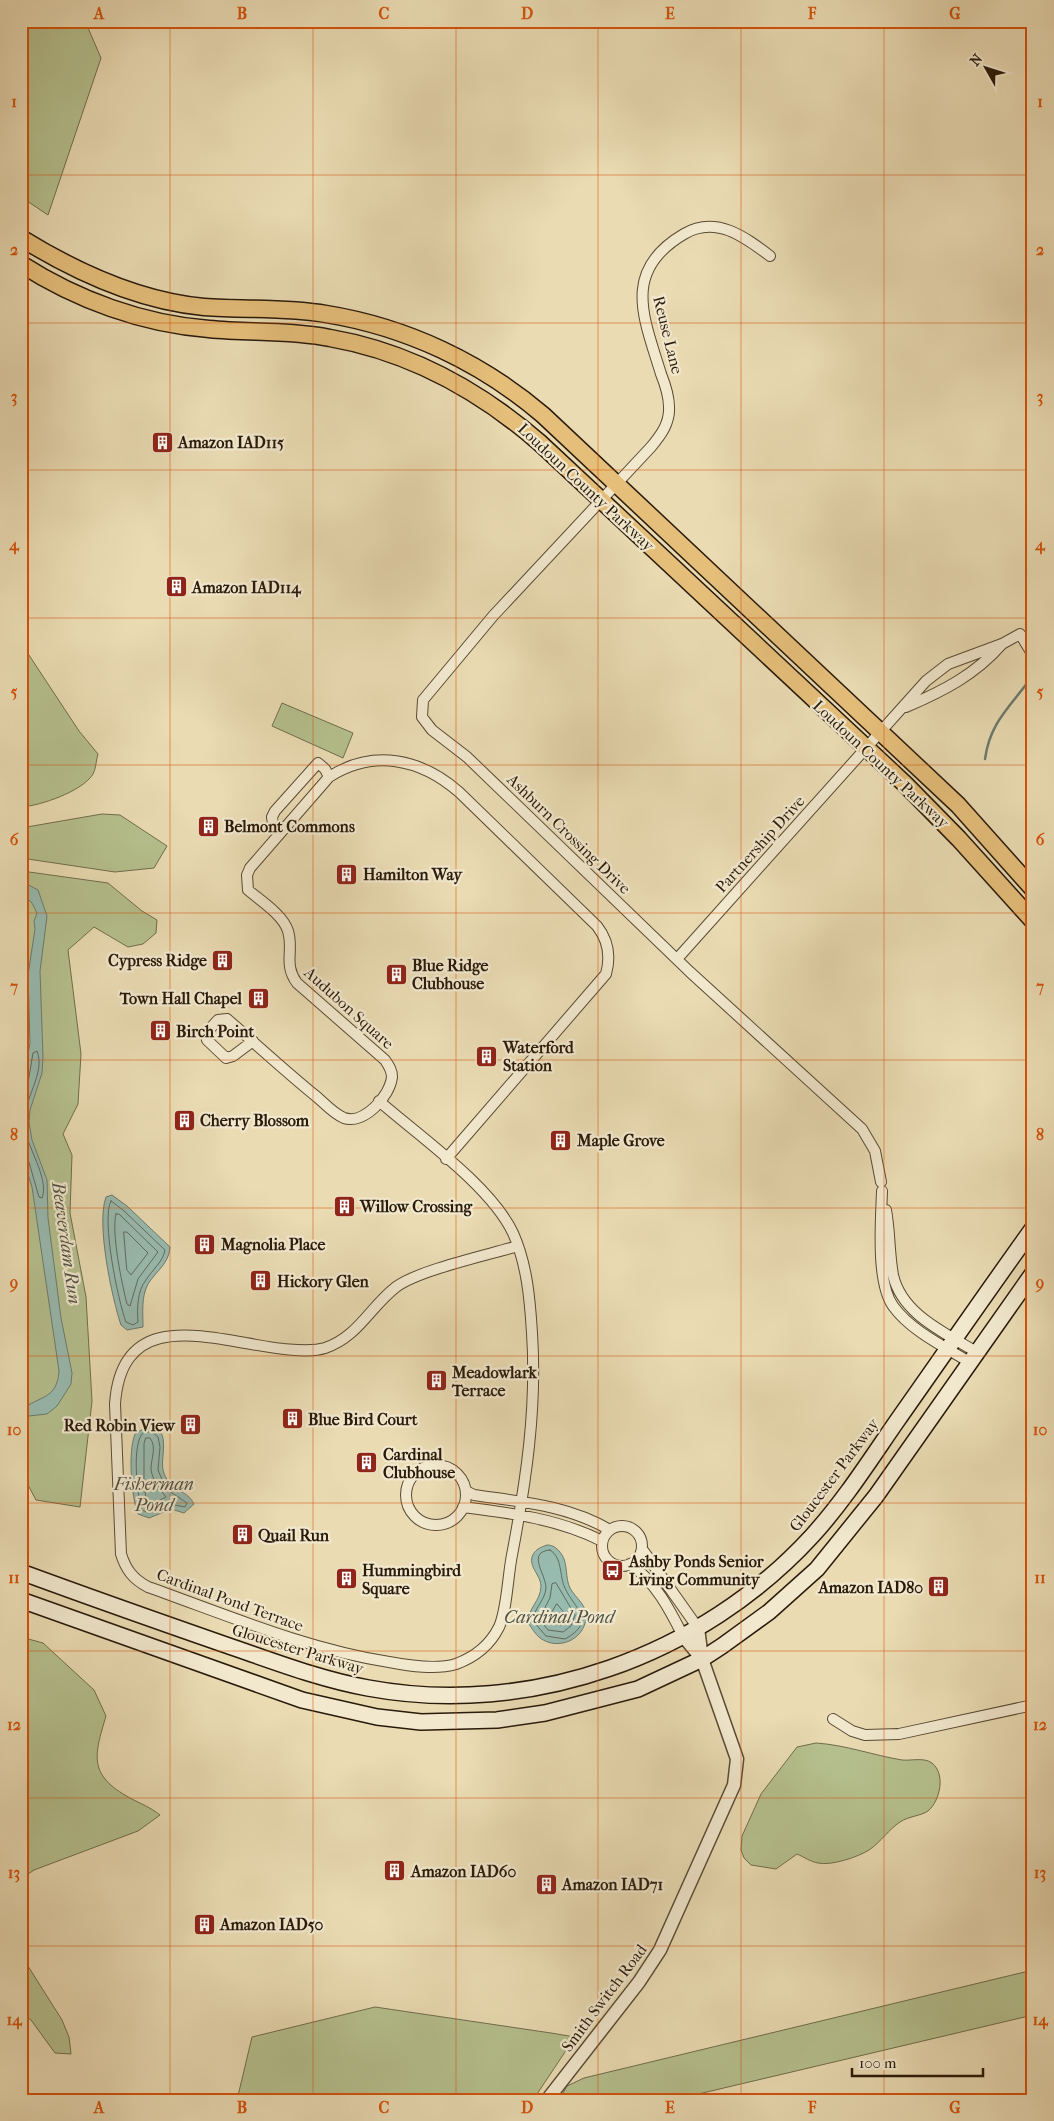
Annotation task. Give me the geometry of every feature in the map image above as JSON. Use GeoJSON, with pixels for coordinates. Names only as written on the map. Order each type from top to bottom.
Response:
{"type":"FeatureCollection","features":[{"type":"Feature","properties":{"kind":"main road","name":"Loudoun County Parkway"},"geometry":{"type":"LineString","coordinates":[[21,238],[58,260],[90,275],[123,288],[168,300],[202,306],[325,313],[378,325],[414,338],[468,363],[507,387],[543,415],[958,805],[1033,889]]}},
{"type":"Feature","properties":{"kind":"main road","name":"Loudoun County Parkway"},"geometry":{"type":"LineString","coordinates":[[21,264],[86,299],[125,313],[208,330],[301,333],[356,343],[410,360],[464,386],[503,412],[601,499],[905,784],[959,839],[1033,921]]}},
{"type":"Feature","properties":{"kind":"main road","name":"Gloucester Parkway"},"geometry":{"type":"LineString","coordinates":[[21,1572],[308,1673],[371,1689],[407,1694],[496,1694],[535,1688],[604,1670],[645,1655],[698,1628],[756,1588],[815,1533],[856,1480],[1033,1228]]}},
{"type":"Feature","properties":{"kind":"main road"},"geometry":{"type":"LineString","coordinates":[[21,1600],[302,1700],[377,1717],[421,1722],[497,1720],[546,1713],[638,1689],[702,1659],[769,1612],[817,1569],[876,1496],[1033,1274]]}},
{"type":"Feature","properties":{"kind":"street","name":"Reuse Lane"},"geometry":{"type":"LineString","coordinates":[[601,499],[658,439],[667,423],[669,414],[669,398],[642,306],[642,288],[652,264],[683,234],[708,227],[733,231],[770,256]]}},
{"type":"Feature","properties":{"kind":"street","name":"Ashburn Crossing Drive"},"geometry":{"type":"LineString","coordinates":[[601,499],[493,616],[423,700],[422,717],[432,730],[467,757],[677,959],[862,1129],[875,1150],[881,1182]]}},
{"type":"Feature","properties":{"kind":"street"},"geometry":{"type":"LineString","coordinates":[[903,708],[961,681],[990,658],[1002,644],[1020,634],[1033,655]]}},
{"type":"Feature","properties":{"kind":"street","name":"Partnership Drive"},"geometry":{"type":"LineString","coordinates":[[677,959],[865,748],[936,672],[962,658],[1002,644]]}},
{"type":"Feature","properties":{"kind":"street"},"geometry":{"type":"LineString","coordinates":[[280,832],[273,824],[272,817],[281,804],[318,763],[325,769],[329,777],[354,764],[386,760],[408,764],[436,776],[453,787],[603,933],[608,951],[606,974],[446,1159]]}},
{"type":"Feature","properties":{"kind":"street","name":"Audubon Square"},"geometry":{"type":"LineString","coordinates":[[253,1042],[233,1056],[226,1058],[207,1040],[206,1033],[218,1020],[227,1019],[338,1115],[356,1120],[379,1101],[390,1084],[391,1070],[385,1060],[297,983],[290,974],[288,930],[283,921],[248,890],[247,875],[250,868],[329,777]]}},
{"type":"Feature","properties":{"kind":"street","name":"Cardinal Pond Terrace"},"geometry":{"type":"LineString","coordinates":[[379,1101],[488,1196],[498,1208],[518,1246],[531,1309],[534,1383],[532,1421],[522,1501],[500,1625],[482,1650],[470,1658],[446,1666],[408,1665],[334,1651],[148,1587],[129,1574],[120,1554],[115,1404],[116,1385],[129,1357],[153,1339],[183,1334],[265,1347],[304,1351],[323,1349],[352,1334],[385,1297],[411,1278],[518,1246]]}},
{"type":"Feature","properties":{"kind":"street"},"geometry":{"type":"LineString","coordinates":[[952,1344],[911,1309],[899,1293],[893,1273],[889,1229],[882,1191],[880,1236],[885,1283],[890,1300],[904,1319],[952,1344],[974,1358]]}},
{"type":"Feature","properties":{"kind":"street"},"geometry":{"type":"LineString","coordinates":[[436,1465],[453,1470],[459,1476],[466,1491],[463,1507],[452,1520],[434,1524],[418,1518],[411,1511],[406,1494],[408,1485],[419,1471],[436,1465]]}},
{"type":"Feature","properties":{"kind":"street"},"geometry":{"type":"LineString","coordinates":[[466,1491],[474,1495],[553,1506],[579,1514],[610,1530]]}},
{"type":"Feature","properties":{"kind":"street"},"geometry":{"type":"LineString","coordinates":[[463,1507],[520,1515],[576,1528],[602,1541]]}},
{"type":"Feature","properties":{"kind":"street"},"geometry":{"type":"LineString","coordinates":[[642,1549],[638,1558],[630,1564],[617,1566],[609,1562],[604,1554],[602,1541],[610,1530],[622,1526],[631,1528],[641,1539],[642,1549],[698,1628]]}},
{"type":"Feature","properties":{"kind":"street"},"geometry":{"type":"LineString","coordinates":[[630,1564],[642,1573],[653,1586],[682,1636]]}},
{"type":"Feature","properties":{"kind":"street","name":"Smith Switch Road"},"geometry":{"type":"LineString","coordinates":[[547,2100],[639,1982],[660,1950],[734,1785],[738,1768],[736,1753],[702,1659],[698,1628]]}},
{"type":"Feature","properties":{"kind":"street","name":"Smith Switch Road"},"geometry":{"type":"LineString","coordinates":[[682,1636],[702,1659]]}},
{"type":"Feature","properties":{"kind":"street"},"geometry":{"type":"LineString","coordinates":[[833,1720],[852,1731],[865,1735],[899,1734],[1033,1705]]}},
{"type":"Feature","properties":{"kind":"green space"},"geometry":{"type":"Polygon","coordinates":[[[21,21],[85,21],[101,58],[48,215],[21,197],[21,21]]]}},
{"type":"Feature","properties":{"kind":"green space"},"geometry":{"type":"Polygon","coordinates":[[[21,643],[79,731],[98,754],[93,774],[80,786],[49,801],[21,807],[21,643]]]}},
{"type":"Feature","properties":{"kind":"green space"},"geometry":{"type":"Polygon","coordinates":[[[282,703],[353,733],[343,758],[272,726],[282,703]]]}},
{"type":"Feature","properties":{"kind":"green space"},"geometry":{"type":"Polygon","coordinates":[[[102,814],[120,815],[167,846],[154,868],[115,872],[21,858],[21,828],[102,814]]]}},
{"type":"Feature","properties":{"kind":"green space"},"geometry":{"type":"Polygon","coordinates":[[[21,865],[22,871],[108,883],[142,911],[157,920],[156,933],[143,944],[128,947],[94,927],[68,950],[81,1054],[78,1104],[63,1134],[72,1155],[70,1213],[86,1297],[92,1401],[80,1507],[36,1500],[21,1472],[21,865]]]}},
{"type":"Feature","properties":{"kind":"green space"},"geometry":{"type":"Polygon","coordinates":[[[21,1637],[43,1643],[94,1690],[106,1716],[97,1753],[101,1772],[116,1790],[160,1815],[138,1831],[34,1870],[21,1879],[21,1637]]]}},
{"type":"Feature","properties":{"kind":"green space"},"geometry":{"type":"Polygon","coordinates":[[[816,1743],[902,1760],[929,1761],[939,1774],[940,1787],[936,1801],[928,1811],[900,1822],[869,1850],[851,1858],[823,1864],[813,1862],[797,1854],[776,1869],[751,1865],[744,1858],[741,1850],[742,1836],[761,1794],[797,1747],[816,1743]]]}},
{"type":"Feature","properties":{"kind":"green space"},"geometry":{"type":"Polygon","coordinates":[[[21,1955],[62,2020],[69,2037],[71,2054],[55,2053],[31,2020],[21,2013],[21,1955]]]}},
{"type":"Feature","properties":{"kind":"green space"},"geometry":{"type":"Polygon","coordinates":[[[1033,1970],[1033,2015],[673,2100],[559,2100],[567,2086],[584,2078],[1033,1970]]]}},
{"type":"Feature","properties":{"kind":"green space"},"geometry":{"type":"Polygon","coordinates":[[[375,2007],[575,2037],[533,2100],[237,2100],[252,2037],[375,2007]]]}},
{"type":"Feature","properties":{"kind":"water"},"geometry":{"type":"Polygon","coordinates":[[[21,881],[38,890],[47,916],[40,971],[42,1073],[30,1110],[29,1122],[32,1140],[47,1180],[48,1218],[61,1318],[72,1373],[71,1384],[57,1406],[47,1414],[29,1416],[21,1420],[21,1410],[46,1396],[55,1387],[59,1371],[32,1187],[21,1152],[21,1092],[30,1043],[28,975],[35,929],[34,921],[37,913],[32,903],[21,892],[21,881]]]}},
{"type":"Feature","properties":{"kind":"water"},"geometry":{"type":"Polygon","coordinates":[[[112,1195],[127,1206],[170,1247],[165,1263],[151,1279],[144,1294],[143,1327],[127,1330],[121,1325],[117,1313],[106,1261],[103,1209],[106,1197],[112,1195]]]}},
{"type":"Feature","properties":{"kind":"water","name":"Fisherman Pond"},"geometry":{"type":"Polygon","coordinates":[[[146,1427],[160,1431],[162,1436],[164,1442],[163,1470],[165,1477],[173,1486],[187,1495],[194,1504],[184,1513],[171,1509],[149,1518],[138,1514],[132,1485],[132,1451],[135,1434],[146,1427]]]}},
{"type":"Feature","properties":{"kind":"water","name":"Cardinal Pond"},"geometry":{"type":"Polygon","coordinates":[[[547,1545],[556,1548],[562,1555],[570,1588],[583,1605],[586,1613],[584,1626],[580,1632],[569,1641],[562,1643],[547,1642],[540,1638],[528,1623],[528,1618],[539,1596],[541,1586],[532,1564],[532,1557],[536,1551],[547,1545]]]}},
{"type":"Feature","properties":{"kind":"waterway"},"geometry":{"type":"LineString","coordinates":[[985,759],[991,735],[996,725],[1031,678]]}},
{"type":"Feature","properties":{"kind":"place","name":"Amazon IAD115"},"geometry":{"type":"Point","coordinates":[162,442]}},
{"type":"Feature","properties":{"kind":"place","name":"Amazon IAD114"},"geometry":{"type":"Point","coordinates":[176,587]}},
{"type":"Feature","properties":{"kind":"place","name":"Belmont Commons"},"geometry":{"type":"Point","coordinates":[208,826]}},
{"type":"Feature","properties":{"kind":"place","name":"Hamilton Way"},"geometry":{"type":"Point","coordinates":[347,874]}},
{"type":"Feature","properties":{"kind":"place","name":"Cypress Ridge"},"geometry":{"type":"Point","coordinates":[223,960]}},
{"type":"Feature","properties":{"kind":"place","name":"Blue Ridge Clubhouse"},"geometry":{"type":"Point","coordinates":[396,974]}},
{"type":"Feature","properties":{"kind":"place","name":"Town Hall Chapel"},"geometry":{"type":"Point","coordinates":[258,998]}},
{"type":"Feature","properties":{"kind":"place","name":"Birch Point"},"geometry":{"type":"Point","coordinates":[160,1031]}},
{"type":"Feature","properties":{"kind":"place","name":"Waterford Station"},"geometry":{"type":"Point","coordinates":[487,1056]}},
{"type":"Feature","properties":{"kind":"place","name":"Cherry Blossom"},"geometry":{"type":"Point","coordinates":[184,1120]}},
{"type":"Feature","properties":{"kind":"place","name":"Maple Grove"},"geometry":{"type":"Point","coordinates":[561,1140]}},
{"type":"Feature","properties":{"kind":"place","name":"Willow Crossing"},"geometry":{"type":"Point","coordinates":[344,1206]}},
{"type":"Feature","properties":{"kind":"place","name":"Magnolia Place"},"geometry":{"type":"Point","coordinates":[205,1244]}},
{"type":"Feature","properties":{"kind":"place","name":"Hickory Glen"},"geometry":{"type":"Point","coordinates":[261,1281]}},
{"type":"Feature","properties":{"kind":"place","name":"Meadowlark Terrace"},"geometry":{"type":"Point","coordinates":[436,1381]}},
{"type":"Feature","properties":{"kind":"place","name":"Blue Bird Court"},"geometry":{"type":"Point","coordinates":[292,1419]}},
{"type":"Feature","properties":{"kind":"place","name":"Red Robin View"},"geometry":{"type":"Point","coordinates":[191,1425]}},
{"type":"Feature","properties":{"kind":"place","name":"Cardinal Clubhouse"},"geometry":{"type":"Point","coordinates":[367,1463]}},
{"type":"Feature","properties":{"kind":"place","name":"Quail Run"},"geometry":{"type":"Point","coordinates":[242,1535]}},
{"type":"Feature","properties":{"kind":"place","name":"Ashby Ponds Senior Living Community"},"geometry":{"type":"Point","coordinates":[613,1570]}},
{"type":"Feature","properties":{"kind":"place","name":"Hummingbird Square"},"geometry":{"type":"Point","coordinates":[346,1579]}},
{"type":"Feature","properties":{"kind":"place","name":"Amazon IAD80"},"geometry":{"type":"Point","coordinates":[939,1587]}},
{"type":"Feature","properties":{"kind":"place","name":"Amazon IAD60"},"geometry":{"type":"Point","coordinates":[395,1871]}},
{"type":"Feature","properties":{"kind":"place","name":"Amazon IAD71"},"geometry":{"type":"Point","coordinates":[546,1884]}},
{"type":"Feature","properties":{"kind":"place","name":"Amazon IAD50"},"geometry":{"type":"Point","coordinates":[204,1924]}},
{"type":"Feature","properties":{"kind":"water label","name":"Beaverdam Run"},"geometry":{"type":"Point","coordinates":[66,1243]}}]}
